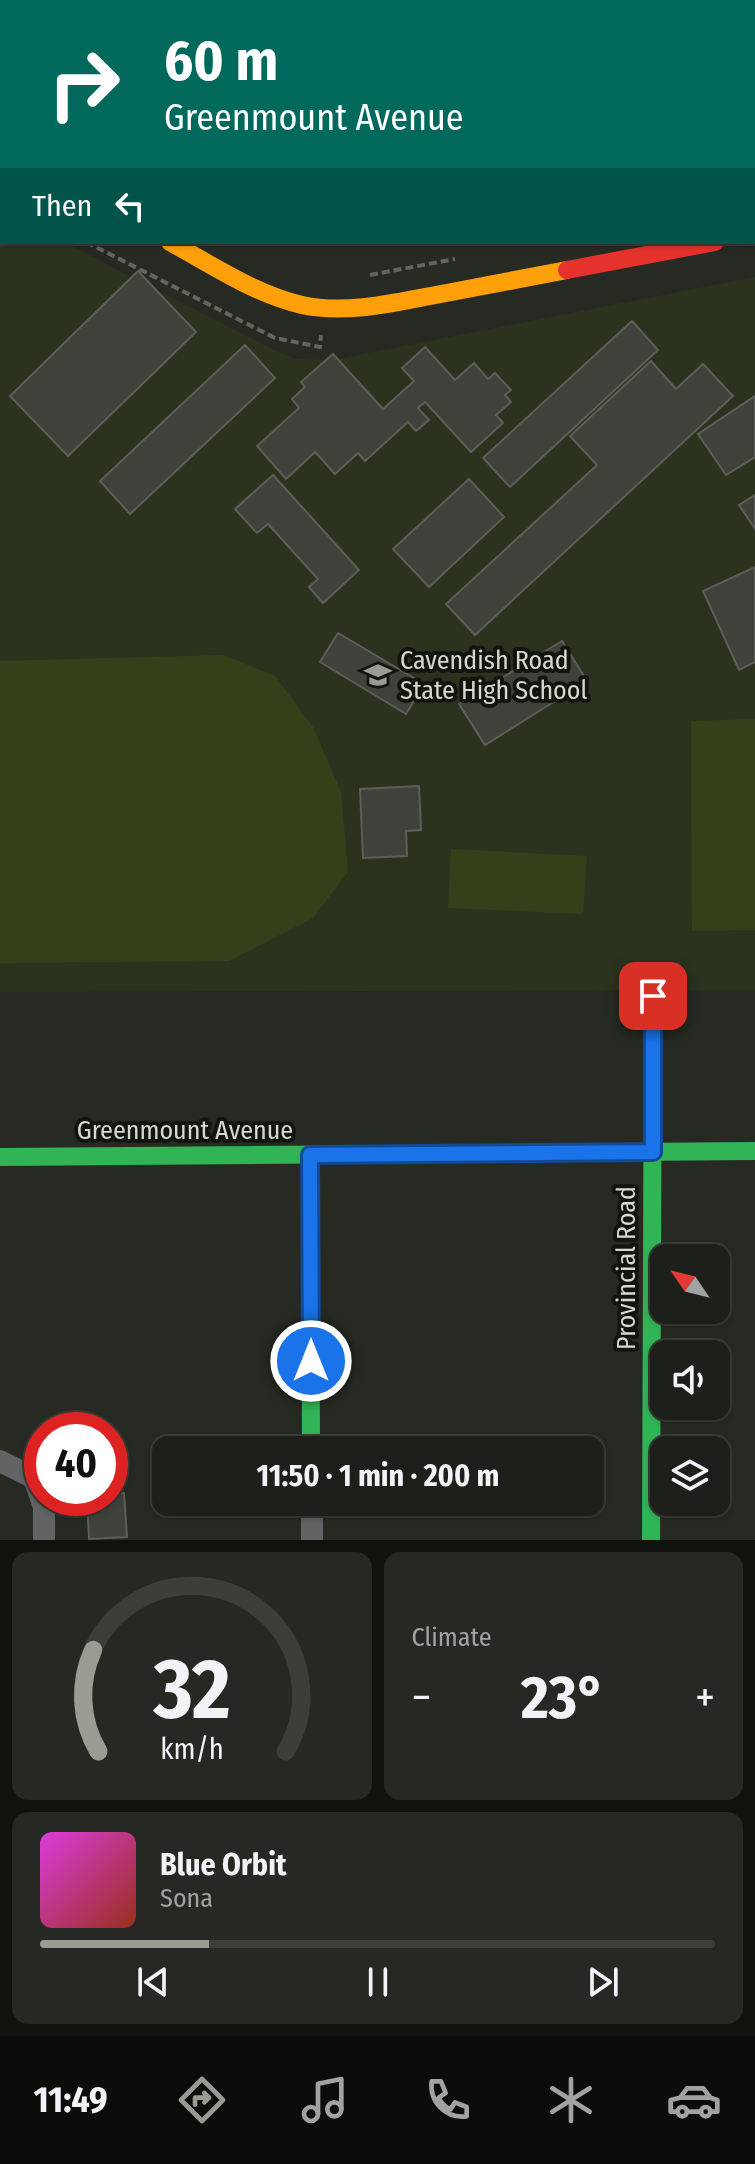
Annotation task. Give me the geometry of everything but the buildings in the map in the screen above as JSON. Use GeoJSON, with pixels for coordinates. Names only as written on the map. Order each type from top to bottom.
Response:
{"type":"FeatureCollection","features":[{"type":"Feature","properties":{"kind":"street"},"geometry":{"type":"LineString","coordinates":[[174,244],[270,294],[306,306],[338,309],[380,305],[639,249],[693,244]]}},
{"type":"Feature","properties":{"kind":"street","name":"Provincial Road"},"geometry":{"type":"LineString","coordinates":[[651,1540],[653,996]]}},
{"type":"Feature","properties":{"kind":"street","name":"Greenmount Avenue"},"geometry":{"type":"LineString","coordinates":[[0,1157],[755,1151]]}},
{"type":"Feature","properties":{"kind":"street"},"geometry":{"type":"LineString","coordinates":[[310,1155],[311,1436]]}},
{"type":"Feature","properties":{"kind":"street"},"geometry":{"type":"LineString","coordinates":[[0,1461],[34,1478],[44,1507],[44,1540]]}},
{"type":"Feature","properties":{"kind":"street"},"geometry":{"type":"LineString","coordinates":[[312,1516],[312,1540]]}},
{"type":"Feature","properties":{"kind":"path"},"geometry":{"type":"LineString","coordinates":[[90,244],[275,338],[320,347],[322,334]]}},
{"type":"Feature","properties":{"kind":"path"},"geometry":{"type":"LineString","coordinates":[[357,278],[460,258]]}},
{"type":"Feature","properties":{"kind":"shaded area","name":"Cavendish Road State High School"},"geometry":{"type":"Polygon","coordinates":[[[0,244],[68,244],[296,359],[332,360],[755,277],[755,990],[0,992],[0,244]]]}},
{"type":"Feature","properties":{"kind":"green space"},"geometry":{"type":"Polygon","coordinates":[[[223,655],[275,676],[313,727],[341,792],[348,872],[313,918],[229,961],[0,963],[0,661],[223,655]]]}},
{"type":"Feature","properties":{"kind":"green space"},"geometry":{"type":"Polygon","coordinates":[[[755,719],[755,930],[692,931],[691,721],[755,719]]]}},
{"type":"Feature","properties":{"kind":"green space"},"geometry":{"type":"Polygon","coordinates":[[[451,849],[587,856],[583,914],[448,908],[451,849]]]}},
{"type":"Feature","properties":{"kind":"traffic: fast"},"geometry":{"type":"LineString","coordinates":[[651,1540],[653,996]]}},
{"type":"Feature","properties":{"kind":"traffic: fast"},"geometry":{"type":"LineString","coordinates":[[0,1157],[755,1151]]}},
{"type":"Feature","properties":{"kind":"traffic: fast"},"geometry":{"type":"LineString","coordinates":[[310,1155],[311,1436]]}},
{"type":"Feature","properties":{"kind":"traffic: slow"},"geometry":{"type":"LineString","coordinates":[[174,244],[267,294],[319,308],[389,304],[567,270]]}},
{"type":"Feature","properties":{"kind":"traffic: jam"},"geometry":{"type":"LineString","coordinates":[[567,270],[704,244]]}},
{"type":"Feature","properties":{"kind":"place","name":"Cavendish Road State High School"},"geometry":{"type":"Point","coordinates":[378,675]}},
{"type":"Feature","properties":{"kind":"route"},"geometry":{"type":"LineString","coordinates":[[311,1361],[310,1155],[653,1152],[653,996]]}}]}
